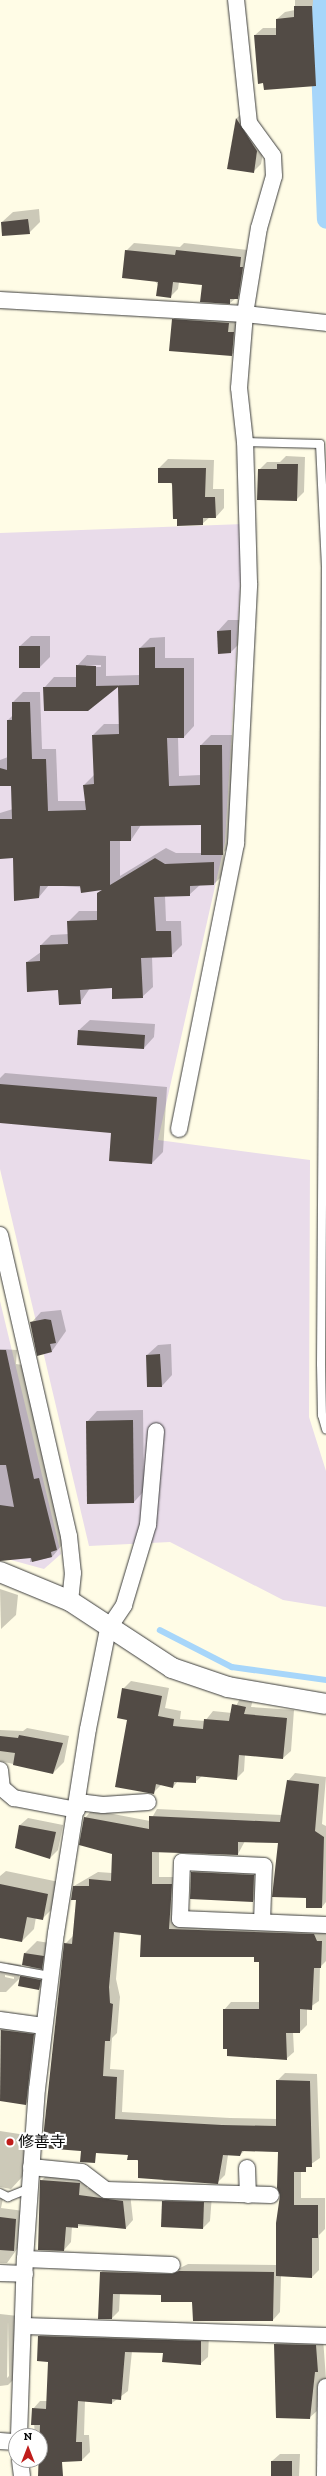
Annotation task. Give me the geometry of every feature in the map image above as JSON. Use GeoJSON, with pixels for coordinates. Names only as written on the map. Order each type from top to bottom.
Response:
{"type":"FeatureCollection","features":[{"type":"Feature","properties":{"kind":"street"},"geometry":{"type":"LineString","coordinates":[[179,1129],[236,844],[249,584],[245,442],[239,388],[245,314],[259,228],[274,176],[273,156],[249,123],[236,0]]}},
{"type":"Feature","properties":{"kind":"street"},"geometry":{"type":"LineString","coordinates":[[0,300],[245,314],[326,323]]}},
{"type":"Feature","properties":{"kind":"street"},"geometry":{"type":"LineString","coordinates":[[0,1235],[69,1536],[73,1573],[70,1602]]}},
{"type":"Feature","properties":{"kind":"street"},"geometry":{"type":"LineString","coordinates":[[19,2428],[25,2267],[31,2167],[50,1976],[77,1806],[108,1629],[124,1606],[148,1525],[156,1431]]}},
{"type":"Feature","properties":{"kind":"street"},"geometry":{"type":"LineString","coordinates":[[0,1572],[70,1602],[108,1629],[172,1668],[221,1684],[326,1704]]}},
{"type":"Feature","properties":{"kind":"street"},"geometry":{"type":"LineString","coordinates":[[0,1770],[2,1788],[14,1798],[77,1806],[103,1806],[148,1802]]}},
{"type":"Feature","properties":{"kind":"street"},"geometry":{"type":"LineString","coordinates":[[262,1922],[264,1866],[182,1862],[180,1919],[262,1922],[326,1924]]}},
{"type":"Feature","properties":{"kind":"street"},"geometry":{"type":"LineString","coordinates":[[0,2020],[44,2026]]}},
{"type":"Feature","properties":{"kind":"street"},"geometry":{"type":"LineString","coordinates":[[31,2167],[82,2172],[106,2190],[271,2195]]}},
{"type":"Feature","properties":{"kind":"street"},"geometry":{"type":"LineString","coordinates":[[247,2168],[248,2195]]}},
{"type":"Feature","properties":{"kind":"street"},"geometry":{"type":"LineString","coordinates":[[0,2273],[25,2267],[172,2265]]}},
{"type":"Feature","properties":{"kind":"street"},"geometry":{"type":"LineString","coordinates":[[24,2326],[326,2336]]}},
{"type":"Feature","properties":{"kind":"street"},"geometry":{"type":"LineString","coordinates":[[325,2476],[326,2387]]}},
{"type":"Feature","properties":{"kind":"lane"},"geometry":{"type":"LineString","coordinates":[[245,442],[320,444],[326,567],[324,1364],[322,1415],[326,1429]]}},
{"type":"Feature","properties":{"kind":"lane"},"geometry":{"type":"LineString","coordinates":[[0,1967],[50,1976]]}},
{"type":"Feature","properties":{"kind":"lane"},"geometry":{"type":"LineString","coordinates":[[0,2193],[8,2197],[30,2188]]}},
{"type":"Feature","properties":{"kind":"shaded area"},"geometry":{"type":"Polygon","coordinates":[[[244,524],[225,842],[158,1140],[310,1160],[309,1417],[326,1471],[326,1607],[283,1600],[170,1542],[89,1546],[0,1169],[0,533],[244,524]]]}},
{"type":"Feature","properties":{"kind":"shaded area"},"geometry":{"type":"Polygon","coordinates":[[[0,1301],[61,1554],[44,1569],[0,1557],[0,1301]]]}},
{"type":"Feature","properties":{"kind":"building"},"geometry":{"type":"Polygon","coordinates":[[[294,6],[312,6],[316,86],[264,90],[263,83],[258,84],[254,35],[276,35],[276,19],[294,17],[294,6]]]}},
{"type":"Feature","properties":{"kind":"building"},"geometry":{"type":"Polygon","coordinates":[[[236,118],[257,151],[254,173],[227,169],[236,118]]]}},
{"type":"Feature","properties":{"kind":"building"},"geometry":{"type":"Polygon","coordinates":[[[28,219],[30,234],[2,236],[1,222],[28,219]]]}},
{"type":"Feature","properties":{"kind":"building"},"geometry":{"type":"Polygon","coordinates":[[[125,250],[175,255],[176,250],[241,257],[240,267],[243,267],[238,299],[230,299],[230,304],[200,302],[202,285],[173,282],[171,298],[156,296],[158,282],[122,278],[125,250]]]}},
{"type":"Feature","properties":{"kind":"building"},"geometry":{"type":"Polygon","coordinates":[[[172,319],[229,323],[228,332],[234,332],[232,356],[169,351],[172,319]]]}},
{"type":"Feature","properties":{"kind":"building"},"geometry":{"type":"Polygon","coordinates":[[[277,464],[298,464],[297,501],[257,500],[258,469],[277,469],[277,464]]]}},
{"type":"Feature","properties":{"kind":"building"},"geometry":{"type":"Polygon","coordinates":[[[158,468],[206,468],[205,497],[215,497],[216,518],[203,518],[203,525],[177,526],[177,519],[173,519],[172,483],[158,483],[158,468]]]}},
{"type":"Feature","properties":{"kind":"building"},"geometry":{"type":"Polygon","coordinates":[[[231,630],[231,653],[218,654],[217,631],[231,630]]]}},
{"type":"Feature","properties":{"kind":"building"},"geometry":{"type":"Polygon","coordinates":[[[19,646],[40,646],[40,668],[19,668],[19,646]]]}},
{"type":"Feature","properties":{"kind":"building"},"geometry":{"type":"Polygon","coordinates":[[[155,647],[155,668],[184,668],[184,738],[167,738],[169,786],[200,785],[200,745],[222,745],[223,855],[201,855],[201,825],[131,826],[131,841],[110,841],[110,885],[155,858],[165,864],[214,862],[214,885],[190,886],[190,896],[154,897],[156,931],[171,931],[172,957],[141,958],[143,998],[112,999],[112,988],[80,990],[81,1004],[59,1005],[58,990],[27,992],[26,962],[40,961],[40,945],[68,944],[67,921],[97,920],[97,893],[102,890],[81,893],[80,886],[40,886],[39,898],[14,901],[13,858],[0,859],[0,819],[12,819],[11,786],[0,786],[0,768],[7,770],[7,720],[12,720],[12,702],[30,702],[32,759],[46,759],[48,811],[86,810],[83,785],[94,784],[92,735],[119,734],[118,687],[88,711],[44,711],[43,687],[76,687],[76,665],[96,666],[96,686],[139,685],[139,648],[155,647]]]}},
{"type":"Feature","properties":{"kind":"building"},"geometry":{"type":"Polygon","coordinates":[[[78,1030],[145,1035],[144,1049],[77,1045],[78,1030]]]}},
{"type":"Feature","properties":{"kind":"building"},"geometry":{"type":"Polygon","coordinates":[[[0,1084],[157,1097],[152,1164],[109,1161],[111,1133],[0,1123],[0,1084]]]}},
{"type":"Feature","properties":{"kind":"building"},"geometry":{"type":"Polygon","coordinates":[[[45,1319],[51,1320],[56,1343],[50,1344],[52,1352],[37,1356],[30,1322],[45,1319]]]}},
{"type":"Feature","properties":{"kind":"building"},"geometry":{"type":"Polygon","coordinates":[[[0,1350],[6,1350],[34,1479],[39,1478],[57,1550],[51,1552],[52,1557],[32,1562],[31,1558],[0,1561],[0,1505],[14,1507],[6,1465],[0,1465],[0,1350]]]}},
{"type":"Feature","properties":{"kind":"building"},"geometry":{"type":"Polygon","coordinates":[[[160,1354],[162,1387],[147,1387],[146,1355],[160,1354]]]}},
{"type":"Feature","properties":{"kind":"building"},"geometry":{"type":"Polygon","coordinates":[[[133,1420],[134,1503],[87,1504],[86,1421],[133,1420]]]}},
{"type":"Feature","properties":{"kind":"building"},"geometry":{"type":"Polygon","coordinates":[[[122,1688],[162,1696],[158,1716],[174,1719],[173,1726],[203,1729],[204,1719],[229,1721],[232,1704],[246,1707],[244,1714],[287,1718],[283,1759],[239,1755],[237,1780],[196,1776],[196,1783],[174,1782],[173,1788],[156,1784],[154,1794],[115,1787],[127,1720],[117,1718],[122,1688]]]}},
{"type":"Feature","properties":{"kind":"building"},"geometry":{"type":"Polygon","coordinates":[[[19,1735],[63,1743],[53,1774],[13,1765],[15,1753],[0,1751],[0,1736],[18,1738],[19,1735]]]}},
{"type":"Feature","properties":{"kind":"building"},"geometry":{"type":"Polygon","coordinates":[[[287,1780],[319,1784],[315,1831],[324,1837],[322,1908],[306,1908],[306,1898],[272,1897],[278,1843],[238,1842],[238,1855],[152,1852],[152,1884],[172,1884],[169,1929],[314,1934],[317,1941],[322,1941],[321,1968],[314,1968],[312,2010],[300,2009],[300,2033],[286,2033],[287,2060],[227,2056],[227,2049],[223,2049],[223,2009],[259,2009],[259,1962],[254,1962],[254,1957],[140,1957],[141,1935],[114,1932],[109,1987],[110,2003],[113,2004],[110,2041],[105,2041],[103,2076],[117,2077],[115,2119],[222,2125],[276,2126],[276,2080],[310,2081],[312,2167],[306,2167],[306,2172],[294,2172],[294,2205],[318,2205],[318,2238],[312,2238],[312,2278],[276,2276],[276,2223],[280,2195],[277,2188],[278,2152],[242,2151],[240,2156],[223,2155],[218,2184],[138,2178],[138,2160],[127,2160],[128,2155],[96,2153],[95,2163],[80,2162],[81,2151],[42,2148],[64,1943],[72,1944],[76,1900],[71,1900],[73,1886],[89,1886],[89,1879],[111,1881],[112,1854],[79,1845],[84,1817],[149,1829],[149,1816],[280,1822],[287,1780]]]}},
{"type":"Feature","properties":{"kind":"building"},"geometry":{"type":"Polygon","coordinates":[[[19,1825],[56,1832],[50,1859],[15,1848],[19,1825]]]}},
{"type":"Feature","properties":{"kind":"building"},"geometry":{"type":"Polygon","coordinates":[[[191,1872],[254,1875],[253,1902],[190,1899],[191,1872]]]}},
{"type":"Feature","properties":{"kind":"building"},"geometry":{"type":"Polygon","coordinates":[[[0,1884],[48,1894],[43,1920],[27,1917],[22,1942],[0,1938],[0,1884]]]}},
{"type":"Feature","properties":{"kind":"building"},"geometry":{"type":"Polygon","coordinates":[[[24,1953],[44,1956],[42,1969],[22,1965],[24,1953]]]}},
{"type":"Feature","properties":{"kind":"building"},"geometry":{"type":"Polygon","coordinates":[[[20,1976],[41,1980],[39,1990],[18,1986],[20,1976]]]}},
{"type":"Feature","properties":{"kind":"building"},"geometry":{"type":"Polygon","coordinates":[[[1,2030],[34,2034],[26,2105],[0,2101],[1,2030]]]}},
{"type":"Feature","properties":{"kind":"building"},"geometry":{"type":"Polygon","coordinates":[[[40,2180],[80,2183],[79,2195],[123,2201],[126,2229],[78,2224],[78,2228],[66,2227],[64,2251],[38,2250],[40,2180]]]}},
{"type":"Feature","properties":{"kind":"building"},"geometry":{"type":"Polygon","coordinates":[[[162,2201],[204,2202],[203,2229],[161,2227],[162,2201]]]}},
{"type":"Feature","properties":{"kind":"building"},"geometry":{"type":"Polygon","coordinates":[[[0,2217],[16,2219],[14,2251],[0,2250],[0,2217]]]}},
{"type":"Feature","properties":{"kind":"building"},"geometry":{"type":"Polygon","coordinates":[[[179,2271],[274,2272],[273,2321],[193,2321],[192,2302],[161,2302],[161,2295],[113,2294],[112,2319],[98,2319],[100,2272],[172,2274],[179,2271]]]}},
{"type":"Feature","properties":{"kind":"building"},"geometry":{"type":"Polygon","coordinates":[[[38,2336],[201,2341],[201,2365],[162,2362],[163,2353],[125,2352],[121,2400],[112,2399],[112,2404],[78,2401],[76,2442],[82,2442],[82,2461],[62,2462],[63,2476],[38,2476],[38,2468],[48,2468],[48,2428],[40,2428],[40,2425],[31,2425],[32,2408],[46,2409],[48,2362],[37,2361],[38,2336]]]}},
{"type":"Feature","properties":{"kind":"building"},"geometry":{"type":"Polygon","coordinates":[[[274,2344],[316,2345],[318,2372],[315,2372],[310,2419],[276,2418],[274,2344]]]}},
{"type":"Feature","properties":{"kind":"building"},"geometry":{"type":"Polygon","coordinates":[[[271,2461],[292,2461],[292,2476],[271,2476],[271,2461]]]}},
{"type":"Feature","properties":{"kind":"waterway"},"geometry":{"type":"LineString","coordinates":[[322,0],[319,39],[326,219]]}},
{"type":"Feature","properties":{"kind":"waterway"},"geometry":{"type":"LineString","coordinates":[[160,1630],[232,1667],[326,1680]]}},
{"type":"Feature","properties":{"kind":"place","name":"修善寺"},"geometry":{"type":"Point","coordinates":[10,2142]}}]}
